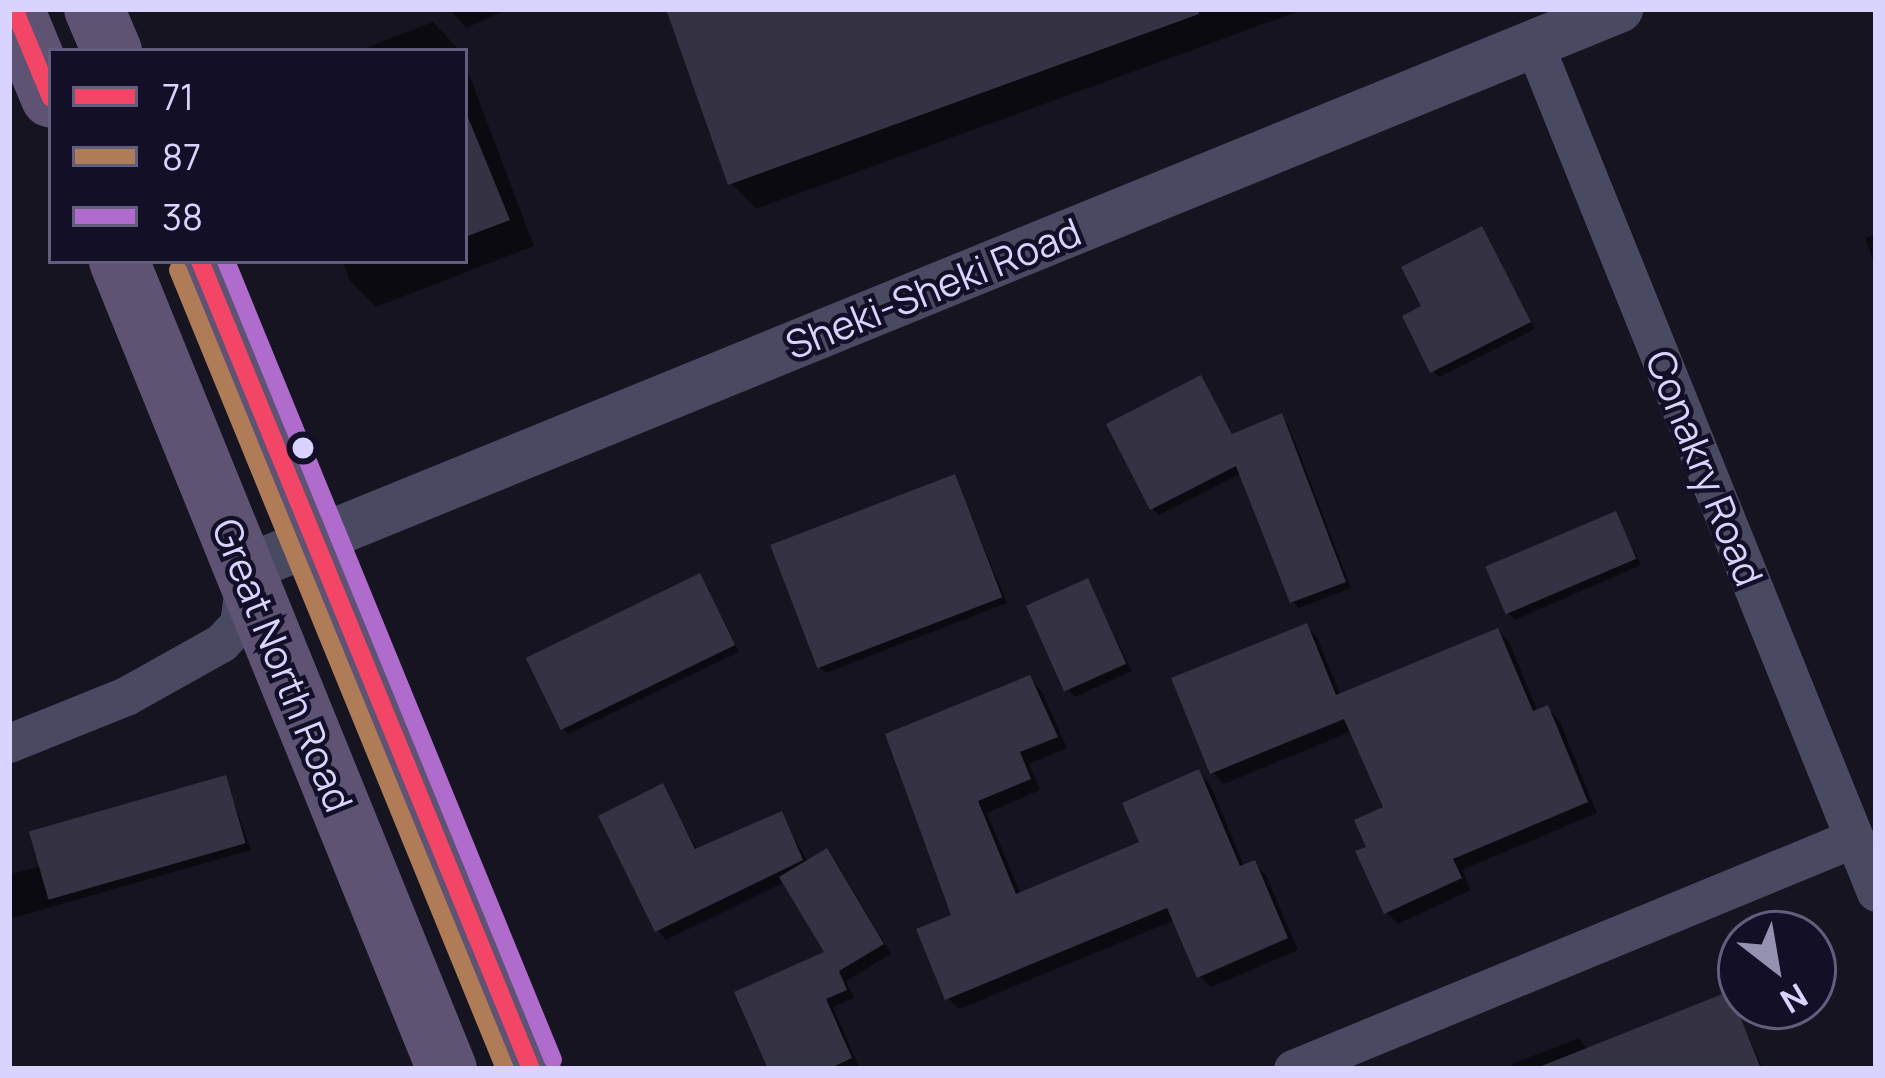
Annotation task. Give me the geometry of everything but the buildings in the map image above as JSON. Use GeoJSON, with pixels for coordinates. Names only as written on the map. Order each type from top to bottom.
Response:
{"type":"FeatureCollection","features":[{"type":"Feature","properties":{"kind":"main road"},"geometry":{"type":"LineString","coordinates":[[14,9],[48,91]]}},
{"type":"Feature","properties":{"kind":"main road"},"geometry":{"type":"LineString","coordinates":[[94,9],[111,48]]}},
{"type":"Feature","properties":{"kind":"main road","name":"Great North Road"},"geometry":{"type":"LineString","coordinates":[[120,264],[447,1069]]}},
{"type":"Feature","properties":{"kind":"main road","name":"Great North Road"},"geometry":{"type":"LineString","coordinates":[[201,264],[531,1069]]}},
{"type":"Feature","properties":{"kind":"street","name":"Sheki-Sheki Road"},"geometry":{"type":"LineString","coordinates":[[247,568],[1619,9]]}},
{"type":"Feature","properties":{"kind":"street","name":"Conakry Road"},"geometry":{"type":"LineString","coordinates":[[1534,44],[1876,892]]}},
{"type":"Feature","properties":{"kind":"street"},"geometry":{"type":"LineString","coordinates":[[9,743],[126,696],[221,643],[239,624],[247,568]]}},
{"type":"Feature","properties":{"kind":"street"},"geometry":{"type":"LineString","coordinates":[[1293,1069],[1854,838]]}},
{"type":"Feature","properties":{"kind":"transit line","name":"71"},"geometry":{"type":"LineString","coordinates":[[14,9],[48,91]]}},
{"type":"Feature","properties":{"kind":"transit line","name":"71"},"geometry":{"type":"LineString","coordinates":[[201,264],[531,1069]]}},
{"type":"Feature","properties":{"kind":"transit line","name":"38"},"geometry":{"type":"LineString","coordinates":[[227,264],[553,1060]]}},
{"type":"Feature","properties":{"kind":"transit line","name":"87"},"geometry":{"type":"LineString","coordinates":[[178,270],[505,1069]]}}]}
